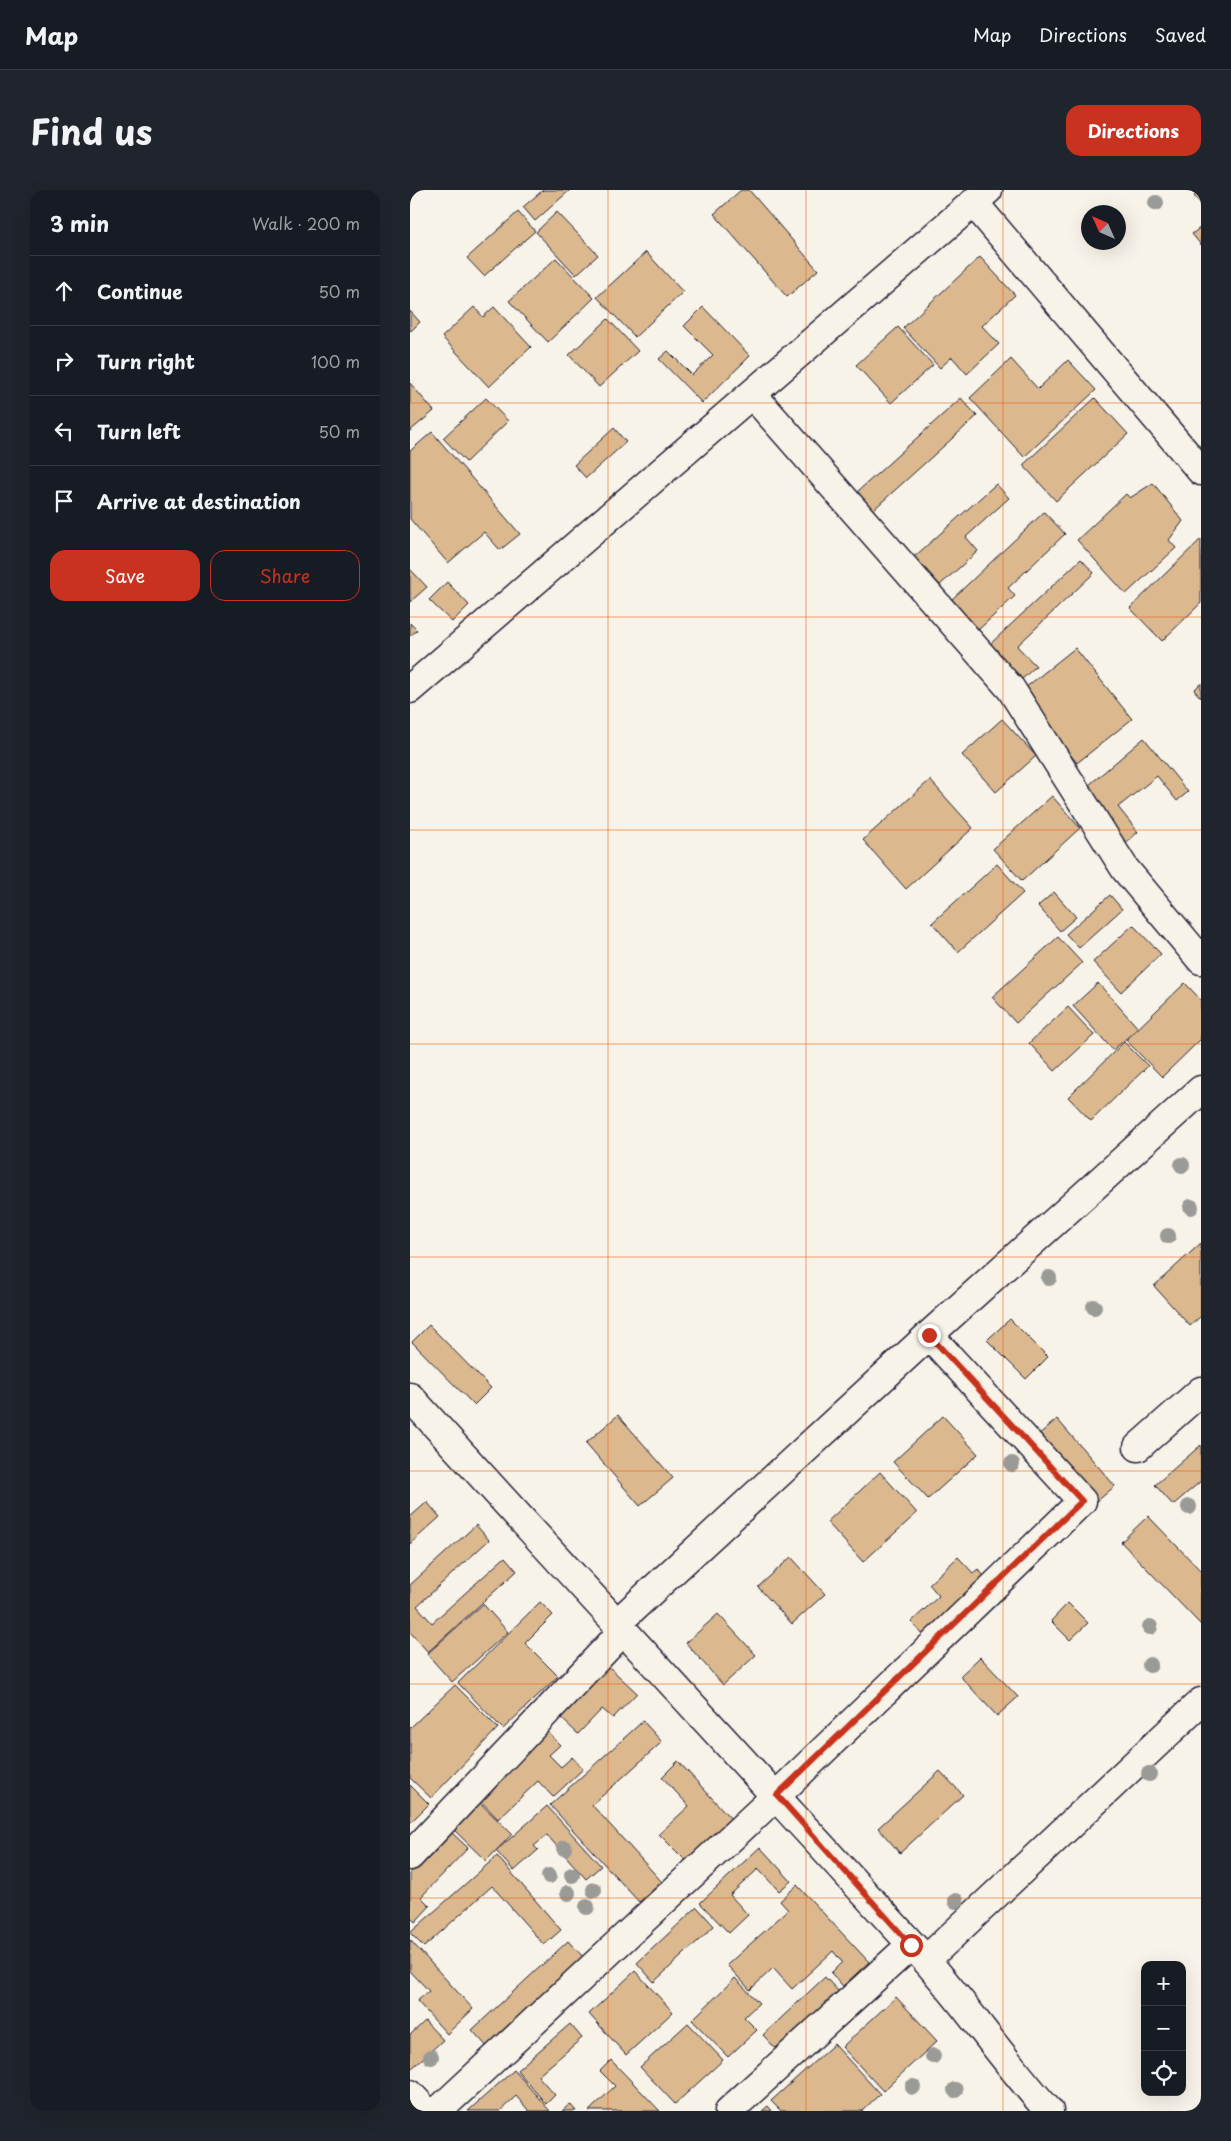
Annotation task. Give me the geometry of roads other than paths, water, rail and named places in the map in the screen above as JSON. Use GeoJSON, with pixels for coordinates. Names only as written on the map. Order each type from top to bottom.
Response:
{"type":"FeatureCollection","features":[{"type":"Feature","properties":{"kind":"street"},"geometry":{"type":"LineString","coordinates":[[410,689],[981,196],[1201,471]]}},
{"type":"Feature","properties":{"kind":"street"},"geometry":{"type":"LineString","coordinates":[[752,394],[1011,689],[1125,869],[1201,960]]}},
{"type":"Feature","properties":{"kind":"street"},"geometry":{"type":"LineString","coordinates":[[410,1856],[620,1628],[929,1335],[1201,1090]]}},
{"type":"Feature","properties":{"kind":"street"},"geometry":{"type":"LineString","coordinates":[[438,2111],[777,1795],[1082,1501],[929,1335]]}},
{"type":"Feature","properties":{"kind":"street"},"geometry":{"type":"LineString","coordinates":[[1138,1447],[1201,1391]]}},
{"type":"Feature","properties":{"kind":"street"},"geometry":{"type":"LineString","coordinates":[[410,1397],[620,1628],[777,1795],[919,1953],[1036,2107]]}},
{"type":"Feature","properties":{"kind":"street"},"geometry":{"type":"LineString","coordinates":[[729,2111],[919,1953],[1201,1702]]}},
{"type":"Feature","properties":{"kind":"street"},"geometry":{"type":"LineString","coordinates":[[410,2094],[426,2111]]}}]}
